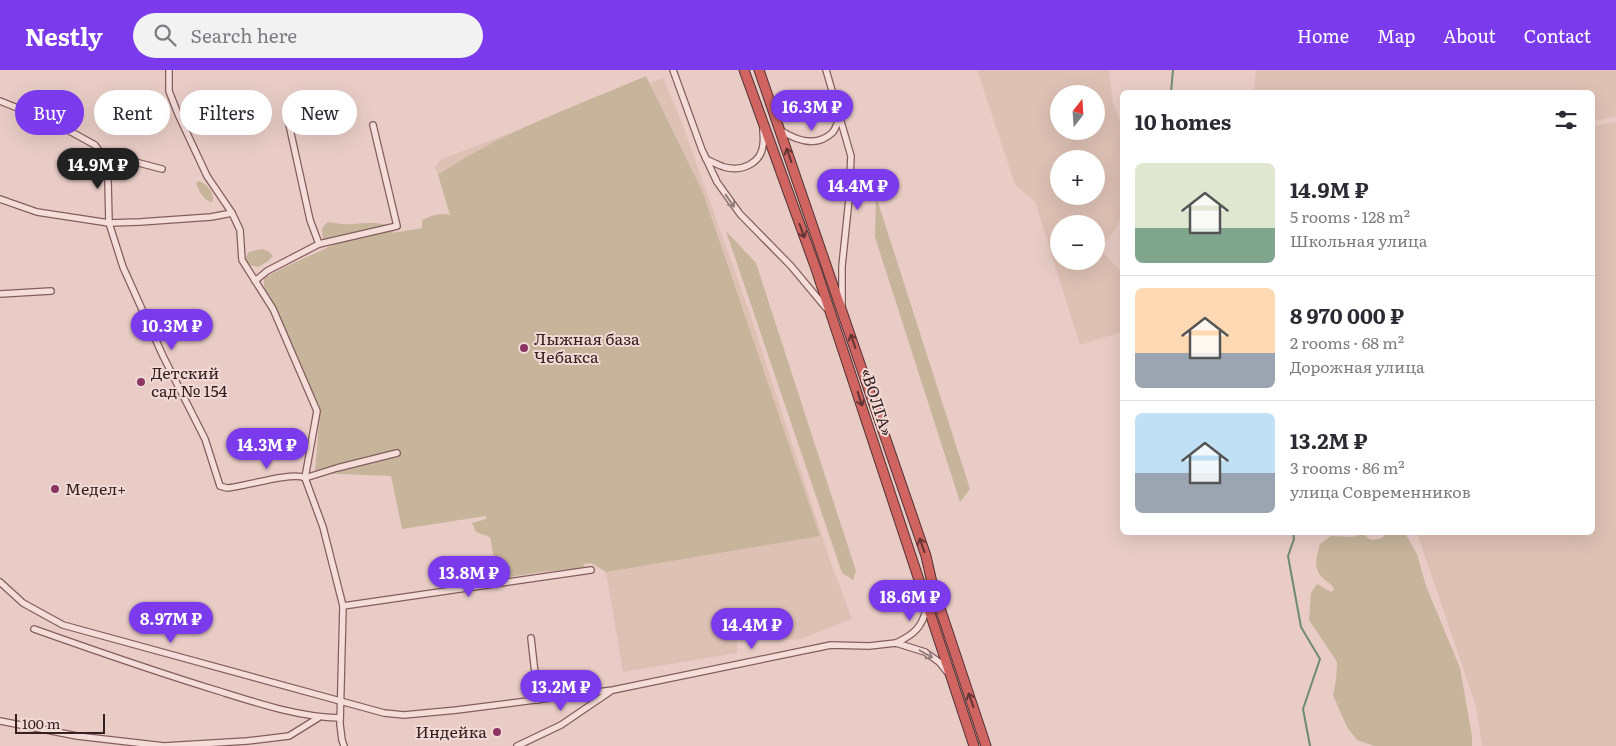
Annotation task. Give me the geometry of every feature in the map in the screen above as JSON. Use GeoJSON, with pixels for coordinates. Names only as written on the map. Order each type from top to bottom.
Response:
{"type":"FeatureCollection","features":[{"type":"Feature","properties":{"kind":"highway","name":"«ВОЛГА»"},"geometry":{"type":"LineString","coordinates":[[744,70],[831,313],[974,746]]}},
{"type":"Feature","properties":{"kind":"highway","name":"«ВОЛГА»"},"geometry":{"type":"LineString","coordinates":[[760,70],[926,556],[933,587],[986,746]]}},
{"type":"Feature","properties":{"kind":"street"},"geometry":{"type":"LineString","coordinates":[[169,70],[169,91],[178,114],[208,176],[232,213],[240,230],[242,260],[273,309],[317,411],[305,478],[323,527],[343,606],[340,718],[344,746]]}},
{"type":"Feature","properties":{"kind":"street"},"geometry":{"type":"LineString","coordinates":[[672,70],[706,159],[717,182],[740,214],[791,266],[831,313]]}},
{"type":"Feature","properties":{"kind":"street"},"geometry":{"type":"LineString","coordinates":[[826,70],[851,156],[849,199],[842,266],[842,310]]}},
{"type":"Feature","properties":{"kind":"street"},"geometry":{"type":"LineString","coordinates":[[0,101],[55,123],[95,145],[103,156],[108,181],[109,223],[123,266],[163,356],[205,439],[213,461],[217,482],[222,488],[232,488],[300,475],[305,478],[397,453]]}},
{"type":"Feature","properties":{"kind":"street"},"geometry":{"type":"LineString","coordinates":[[780,130],[791,138],[810,143],[818,141],[833,131],[840,117]]}},
{"type":"Feature","properties":{"kind":"street"},"geometry":{"type":"LineString","coordinates":[[255,281],[267,271],[319,244],[397,226],[373,125]]}},
{"type":"Feature","properties":{"kind":"street"},"geometry":{"type":"LineString","coordinates":[[706,159],[724,167],[738,169],[750,166],[760,156],[763,146],[763,125]]}},
{"type":"Feature","properties":{"kind":"street"},"geometry":{"type":"LineString","coordinates":[[291,135],[310,220],[319,244]]}},
{"type":"Feature","properties":{"kind":"street"},"geometry":{"type":"LineString","coordinates":[[103,156],[116,157],[162,169]]}},
{"type":"Feature","properties":{"kind":"street"},"geometry":{"type":"LineString","coordinates":[[0,199],[37,212],[109,223],[211,217],[232,213]]}},
{"type":"Feature","properties":{"kind":"street"},"geometry":{"type":"LineString","coordinates":[[0,294],[51,291]]}},
{"type":"Feature","properties":{"kind":"street"},"geometry":{"type":"LineString","coordinates":[[343,606],[591,570]]}},
{"type":"Feature","properties":{"kind":"street"},"geometry":{"type":"LineString","coordinates":[[0,582],[23,603],[63,625],[341,702],[384,713],[404,715],[613,690],[831,645],[869,646],[896,643],[909,637],[917,630],[924,620],[928,605]]}},
{"type":"Feature","properties":{"kind":"street"},"geometry":{"type":"LineString","coordinates":[[34,629],[164,674],[261,704],[318,718],[340,718]]}},
{"type":"Feature","properties":{"kind":"street"},"geometry":{"type":"LineString","coordinates":[[531,638],[538,700]]}},
{"type":"Feature","properties":{"kind":"street"},"geometry":{"type":"LineString","coordinates":[[896,643],[925,652],[939,662],[950,674]]}},
{"type":"Feature","properties":{"kind":"street"},"geometry":{"type":"LineString","coordinates":[[517,746],[561,725],[613,690]]}},
{"type":"Feature","properties":{"kind":"street"},"geometry":{"type":"LineString","coordinates":[[0,721],[77,736],[164,746],[247,741],[289,736],[318,718]]}},
{"type":"Feature","properties":{"kind":"shaded area"},"geometry":{"type":"Polygon","coordinates":[[[977,70],[1109,70],[1113,103],[1120,121],[1120,218],[1118,226],[1105,242],[1105,215],[1050,215],[1050,250],[1035,202],[1015,185],[977,70]]]}},
{"type":"Feature","properties":{"kind":"shaded area"},"geometry":{"type":"Polygon","coordinates":[[[1256,70],[1616,70],[1616,117],[1595,121],[1595,90],[1254,90],[1256,70]]]}},
{"type":"Feature","properties":{"kind":"shaded area","name":"Лыжная база Чебакса"},"geometry":{"type":"Polygon","coordinates":[[[646,76],[703,193],[820,536],[606,572],[591,563],[584,564],[584,568],[497,579],[497,575],[494,575],[495,564],[490,537],[476,532],[472,523],[486,519],[486,516],[402,529],[391,476],[315,473],[320,408],[264,288],[264,278],[342,241],[372,236],[362,234],[323,240],[322,228],[328,222],[346,224],[379,223],[394,228],[393,233],[422,228],[422,220],[432,216],[439,214],[450,215],[438,175],[513,133],[646,76]]]}},
{"type":"Feature","properties":{"kind":"shaded area","name":"Лыжная база Чебакса"},"geometry":{"type":"Polygon","coordinates":[[[663,78],[682,123],[750,314],[830,560],[852,619],[801,639],[784,640],[744,609],[738,618],[737,653],[623,672],[607,577],[468,232],[435,168],[440,160],[663,78]]]}},
{"type":"Feature","properties":{"kind":"shaded area"},"geometry":{"type":"Polygon","coordinates":[[[1616,122],[1616,746],[1482,746],[1476,706],[1418,535],[1595,535],[1595,126],[1616,122]]]}},
{"type":"Feature","properties":{"kind":"shaded area"},"geometry":{"type":"Polygon","coordinates":[[[199,181],[209,189],[213,201],[210,202],[201,194],[196,183],[199,181]]]}},
{"type":"Feature","properties":{"kind":"shaded area"},"geometry":{"type":"Polygon","coordinates":[[[876,196],[970,489],[960,502],[875,237],[876,196]]]}},
{"type":"Feature","properties":{"kind":"shaded area"},"geometry":{"type":"Polygon","coordinates":[[[726,231],[756,263],[856,571],[853,580],[842,573],[726,231]]]}},
{"type":"Feature","properties":{"kind":"shaded area"},"geometry":{"type":"Polygon","coordinates":[[[262,249],[268,251],[273,256],[258,267],[246,264],[246,257],[249,252],[262,249]]]}},
{"type":"Feature","properties":{"kind":"shaded area"},"geometry":{"type":"Polygon","coordinates":[[[1105,255],[1120,270],[1120,333],[1080,345],[1056,270],[1105,270],[1105,255]]]}},
{"type":"Feature","properties":{"kind":"shaded area"},"geometry":{"type":"Polygon","coordinates":[[[1364,535],[1371,540],[1382,538],[1385,535],[1406,535],[1417,554],[1426,586],[1460,668],[1472,736],[1472,746],[1374,746],[1357,740],[1347,727],[1333,695],[1337,662],[1309,620],[1311,593],[1317,584],[1331,592],[1334,589],[1317,570],[1316,562],[1320,544],[1331,536],[1352,537],[1364,535]]]}},
{"type":"Feature","properties":{"kind":"waterway"},"geometry":{"type":"LineString","coordinates":[[1171,90],[1173,70]]}},
{"type":"Feature","properties":{"kind":"waterway"},"geometry":{"type":"LineString","coordinates":[[1293,535],[1294,539],[1288,556],[1301,627],[1320,659],[1303,709],[1310,746]]}},
{"type":"Feature","properties":{"kind":"place","name":"Лыжная база Чебакса"},"geometry":{"type":"Point","coordinates":[524,348]}},
{"type":"Feature","properties":{"kind":"place","name":"Детский сад № 154"},"geometry":{"type":"Point","coordinates":[141,382]}},
{"type":"Feature","properties":{"kind":"place","name":"Медел+"},"geometry":{"type":"Point","coordinates":[55,489]}},
{"type":"Feature","properties":{"kind":"place","name":"Индейка"},"geometry":{"type":"Point","coordinates":[497,732]}}]}
